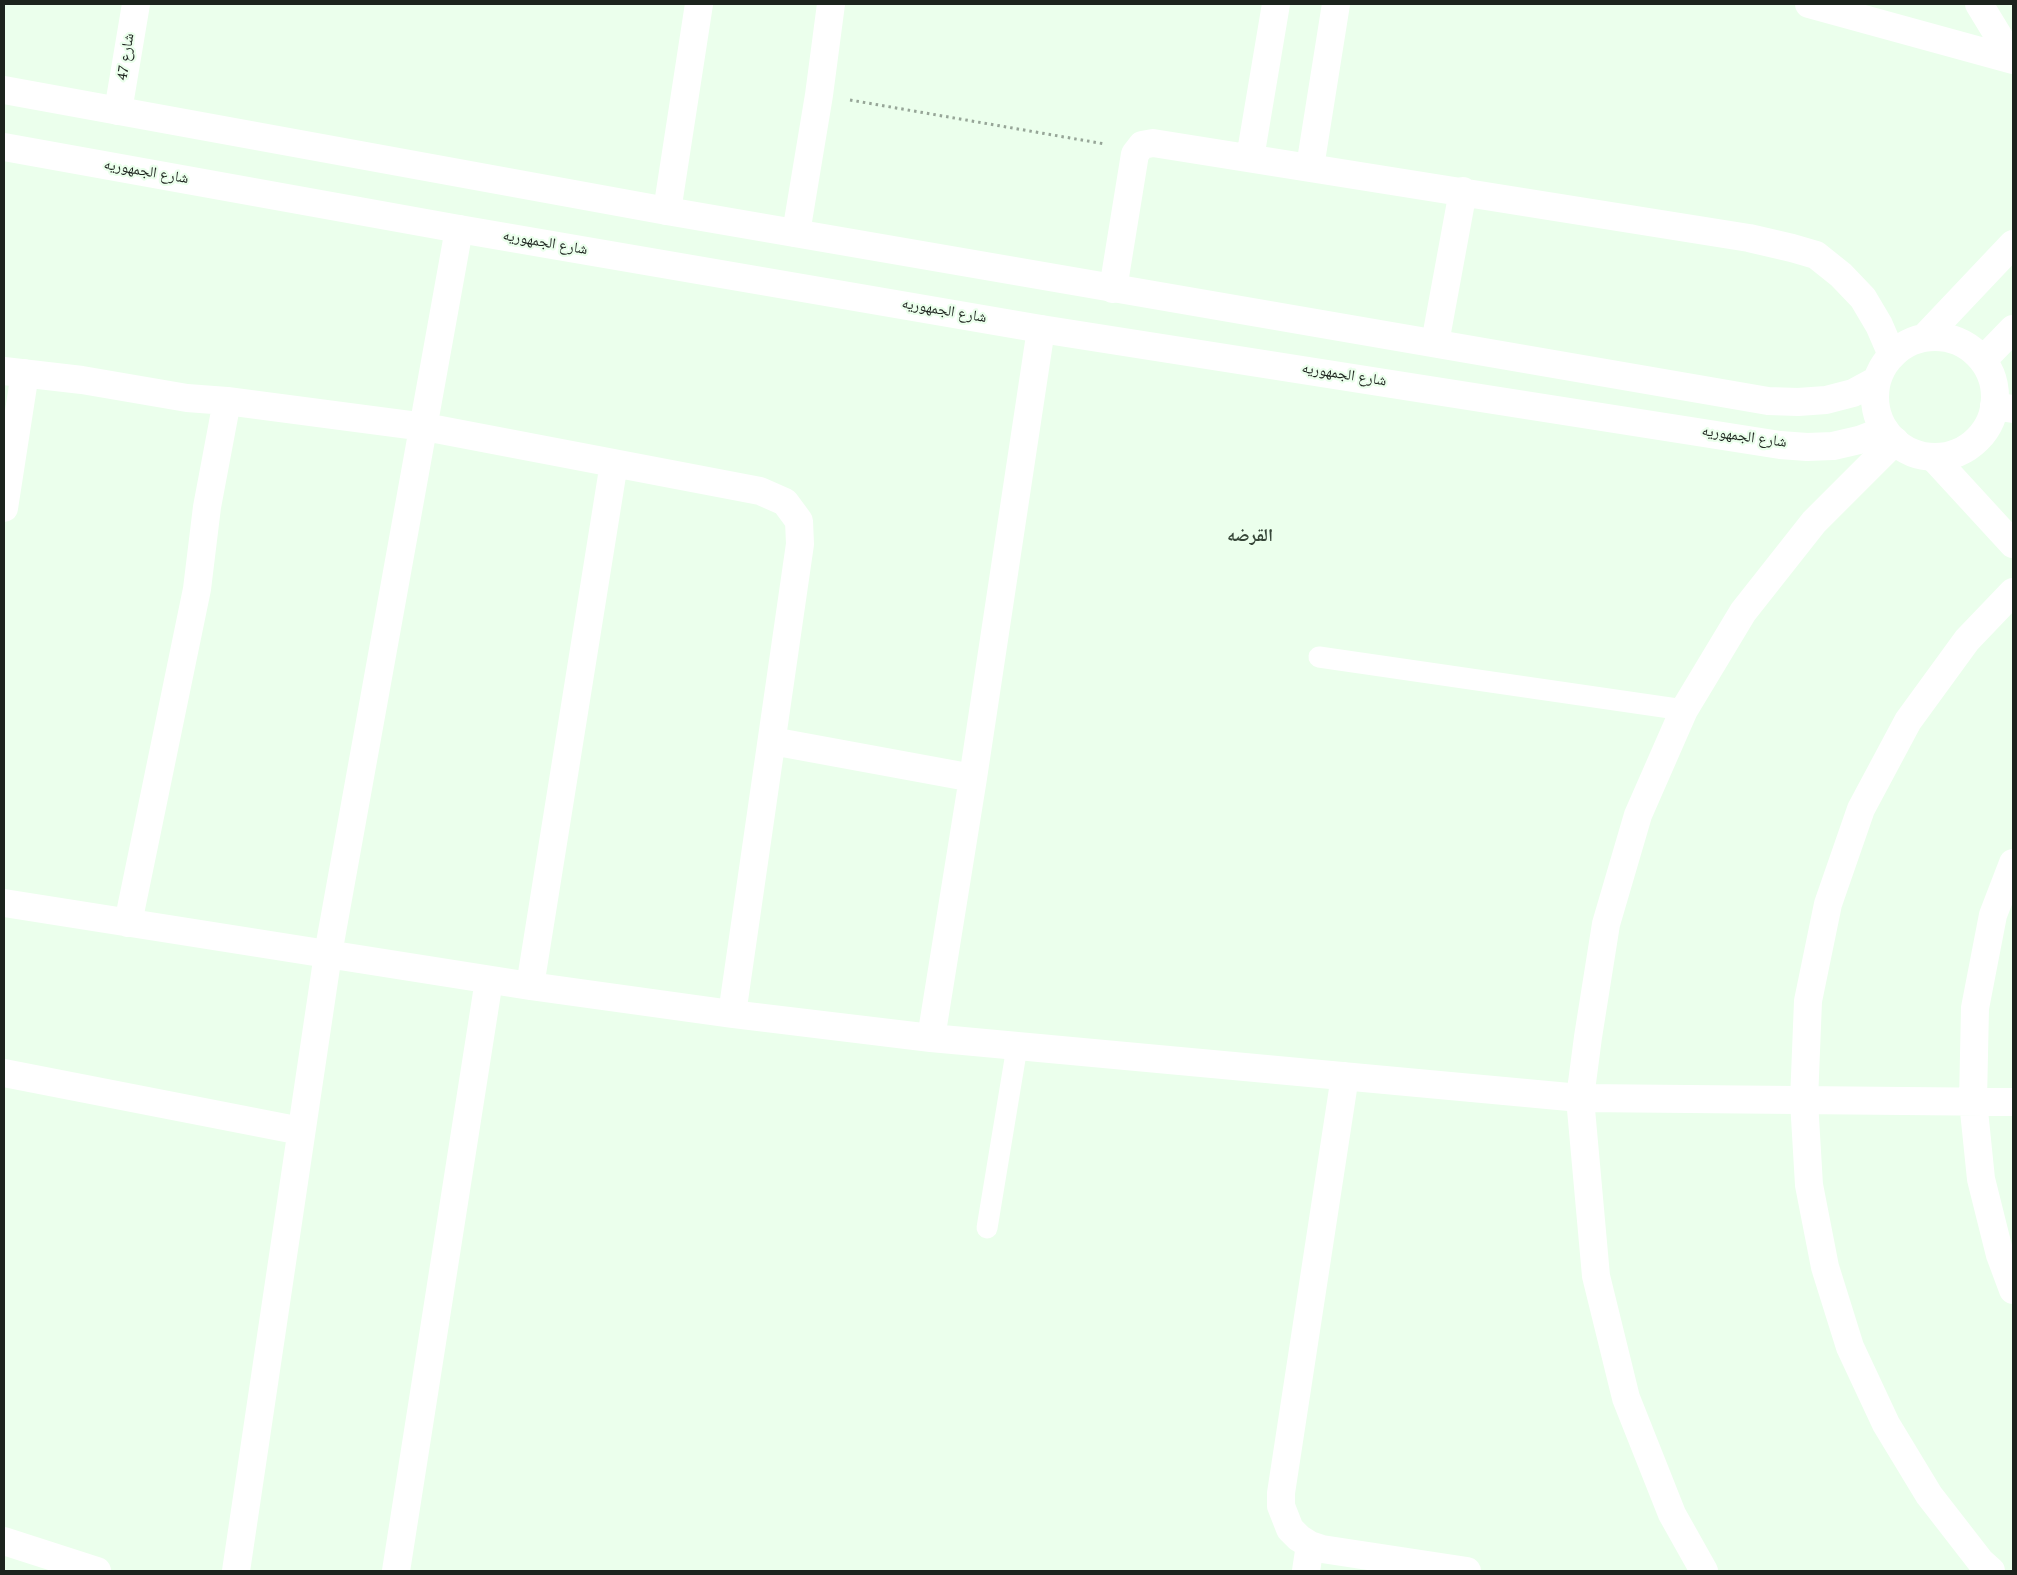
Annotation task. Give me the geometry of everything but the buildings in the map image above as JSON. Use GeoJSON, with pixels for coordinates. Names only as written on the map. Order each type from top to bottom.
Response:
{"type":"FeatureCollection","features":[{"type":"Feature","properties":{"kind":"street","name":"شارع 47"},"geometry":{"type":"LineString","coordinates":[[118,111],[136,4]]}},
{"type":"Feature","properties":{"kind":"street"},"geometry":{"type":"LineString","coordinates":[[796,233],[819,95],[831,4]]}},
{"type":"Feature","properties":{"kind":"street"},"geometry":{"type":"LineString","coordinates":[[1250,158],[1276,4]]}},
{"type":"Feature","properties":{"kind":"street"},"geometry":{"type":"LineString","coordinates":[[1310,167],[1336,4]]}},
{"type":"Feature","properties":{"kind":"street"},"geometry":{"type":"LineString","coordinates":[[1809,4],[2013,60],[2006,26],[1979,4]]}},
{"type":"Feature","properties":{"kind":"street"},"geometry":{"type":"LineString","coordinates":[[667,211],[695,5]]}},
{"type":"Feature","properties":{"kind":"street"},"geometry":{"type":"LineString","coordinates":[[4,90],[667,211],[1768,400],[1798,402],[1826,400],[1853,393],[1877,380]]}},
{"type":"Feature","properties":{"kind":"street"},"geometry":{"type":"LineString","coordinates":[[1113,289],[1135,154],[1142,145],[1153,143],[1749,238],[1816,255],[1841,275],[1862,298],[1879,325],[1892,355]]}},
{"type":"Feature","properties":{"kind":"street","name":"شارع الجمهوريه"},"geometry":{"type":"LineString","coordinates":[[4,147],[460,229],[1041,329],[1780,445],[1833,446],[1890,436]]}},
{"type":"Feature","properties":{"kind":"street"},"geometry":{"type":"LineString","coordinates":[[1435,343],[1463,192]]}},
{"type":"Feature","properties":{"kind":"street"},"geometry":{"type":"LineString","coordinates":[[236,1571],[328,954],[460,229]]}},
{"type":"Feature","properties":{"kind":"street"},"geometry":{"type":"LineString","coordinates":[[1924,338],[2013,244]]}},
{"type":"Feature","properties":{"kind":"street"},"geometry":{"type":"LineString","coordinates":[[930,1038],[973,778],[1041,329]]}},
{"type":"Feature","properties":{"kind":"street"},"geometry":{"type":"LineString","coordinates":[[1982,360],[2013,329]]}},
{"type":"Feature","properties":{"kind":"street"},"geometry":{"type":"LineString","coordinates":[[1940,337],[1956,341],[1971,349],[1982,360],[1991,374],[1995,390],[2004,408],[1989,423],[1980,437],[1966,448],[1951,454],[1933,457],[1906,449],[1890,436],[1878,414],[1875,397],[1877,380],[1883,367],[1892,355],[1912,342],[1924,338],[1940,337]]}},
{"type":"Feature","properties":{"kind":"street"},"geometry":{"type":"LineString","coordinates":[[4,508],[14,372],[187,398],[227,401],[424,427],[760,491],[785,502],[799,521],[800,544],[732,1014]]}},
{"type":"Feature","properties":{"kind":"street"},"geometry":{"type":"LineString","coordinates":[[128,923],[197,589],[207,507],[227,401]]}},
{"type":"Feature","properties":{"kind":"street"},"geometry":{"type":"LineString","coordinates":[[1704,1571],[1672,1514],[1626,1398],[1596,1276],[1580,1098],[1606,924],[1638,815],[1684,710],[1749,605],[1814,522],[1890,436]]}},
{"type":"Feature","properties":{"kind":"street"},"geometry":{"type":"LineString","coordinates":[[1933,457],[2013,544]]}},
{"type":"Feature","properties":{"kind":"street"},"geometry":{"type":"LineString","coordinates":[[530,986],[614,463]]}},
{"type":"Feature","properties":{"kind":"street"},"geometry":{"type":"LineString","coordinates":[[1991,1571],[1981,1562],[1929,1495],[1886,1424],[1850,1347],[1825,1267],[1809,1185],[1804,1101],[1808,1001],[1828,904],[1862,809],[1908,722],[1966,640],[2013,592]]}},
{"type":"Feature","properties":{"kind":"street"},"geometry":{"type":"LineString","coordinates":[[772,741],[973,778]]}},
{"type":"Feature","properties":{"kind":"street"},"geometry":{"type":"LineString","coordinates":[[2013,863],[1993,915],[1975,1008],[1973,1101],[1981,1179],[2000,1255],[2013,1290]]}},
{"type":"Feature","properties":{"kind":"street"},"geometry":{"type":"LineString","coordinates":[[4,903],[530,986],[732,1014],[930,1038],[1580,1098],[2013,1102]]}},
{"type":"Feature","properties":{"kind":"street"},"geometry":{"type":"LineString","coordinates":[[396,1571],[489,980]]}},
{"type":"Feature","properties":{"kind":"street"},"geometry":{"type":"LineString","coordinates":[[4,1073],[301,1131]]}},
{"type":"Feature","properties":{"kind":"street"},"geometry":{"type":"LineString","coordinates":[[1344,1076],[1281,1493],[1281,1506],[1290,1529],[1299,1538],[1308,1558],[1322,1549],[1467,1571]]}},
{"type":"Feature","properties":{"kind":"street"},"geometry":{"type":"LineString","coordinates":[[4,1541],[97,1571]]}},
{"type":"Feature","properties":{"kind":"lane"},"geometry":{"type":"LineString","coordinates":[[1320,657],[1684,710]]}},
{"type":"Feature","properties":{"kind":"lane"},"geometry":{"type":"LineString","coordinates":[[987,1228],[1017,1046]]}},
{"type":"Feature","properties":{"kind":"path"},"geometry":{"type":"LineString","coordinates":[[819,95],[1138,149]]}},
{"type":"Feature","properties":{"kind":"district","name":"القرضه"},"geometry":{"type":"Point","coordinates":[1250,537]}}]}
